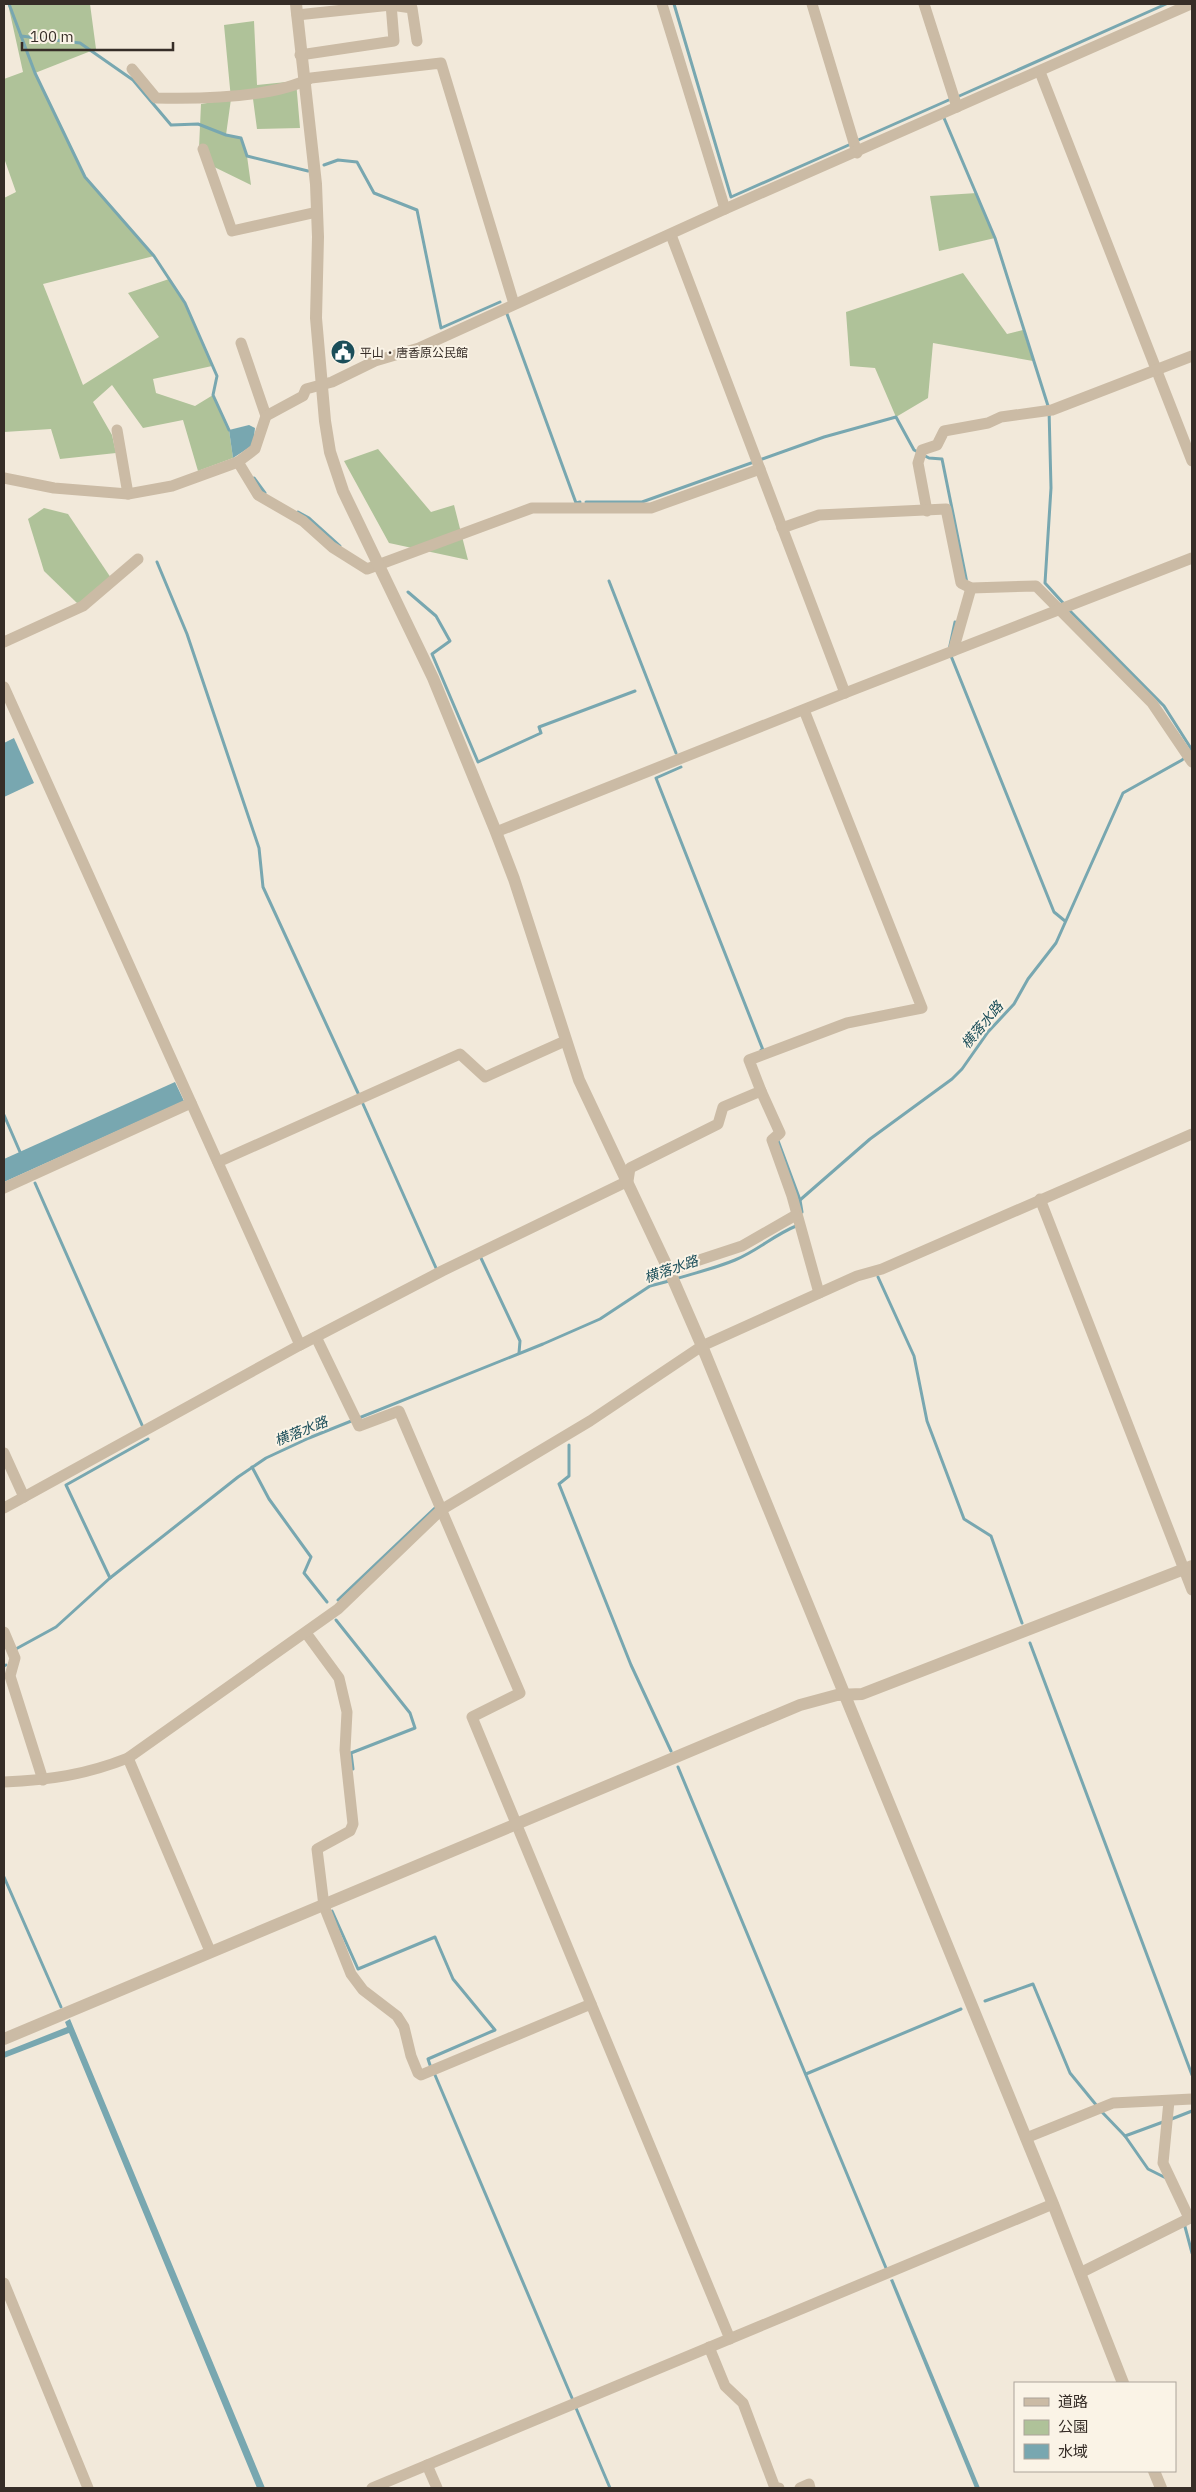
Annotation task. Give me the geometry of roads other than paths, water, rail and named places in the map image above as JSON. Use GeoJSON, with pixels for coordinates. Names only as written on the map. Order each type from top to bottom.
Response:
{"type":"FeatureCollection","features":[{"type":"Feature","properties":{"kind":"street"},"geometry":{"type":"LineString","coordinates":[[300,56],[394,41],[391,4]]}},
{"type":"Feature","properties":{"kind":"street"},"geometry":{"type":"LineString","coordinates":[[417,41],[412,8],[391,4],[297,9],[300,56],[317,212],[316,318],[330,452],[343,491],[380,564],[433,678],[514,878],[579,1080],[628,1181],[702,1346],[1053,2204],[1123,2382]]}},
{"type":"Feature","properties":{"kind":"street"},"geometry":{"type":"LineString","coordinates":[[662,4],[725,209]]}},
{"type":"Feature","properties":{"kind":"street"},"geometry":{"type":"LineString","coordinates":[[812,4],[856,153]]}},
{"type":"Feature","properties":{"kind":"street"},"geometry":{"type":"LineString","coordinates":[[924,4],[957,107]]}},
{"type":"Feature","properties":{"kind":"street"},"geometry":{"type":"LineString","coordinates":[[266,416],[303,396],[306,389],[322,385],[375,361],[419,348],[725,209],[1040,72],[1190,4]]}},
{"type":"Feature","properties":{"kind":"street"},"geometry":{"type":"LineString","coordinates":[[132,69],[156,98],[204,99],[292,87],[311,78],[441,63],[514,304]]}},
{"type":"Feature","properties":{"kind":"street"},"geometry":{"type":"LineString","coordinates":[[1040,72],[1158,369],[1192,461]]}},
{"type":"Feature","properties":{"kind":"street"},"geometry":{"type":"LineString","coordinates":[[203,148],[232,231],[317,212]]}},
{"type":"Feature","properties":{"kind":"street"},"geometry":{"type":"LineString","coordinates":[[670,234],[756,455],[844,693]]}},
{"type":"Feature","properties":{"kind":"street"},"geometry":{"type":"LineString","coordinates":[[4,478],[54,488],[128,494],[172,486],[238,462],[255,449],[266,416],[241,343]]}},
{"type":"Feature","properties":{"kind":"street"},"geometry":{"type":"LineString","coordinates":[[927,511],[918,462],[922,450],[937,445],[944,431],[988,423],[1001,417],[1048,411],[1192,356]]}},
{"type":"Feature","properties":{"kind":"street"},"geometry":{"type":"LineString","coordinates":[[116,430],[128,494]]}},
{"type":"Feature","properties":{"kind":"street"},"geometry":{"type":"LineString","coordinates":[[238,462],[258,495],[303,521],[332,547],[367,569],[391,558],[532,508],[651,508],[760,469]]}},
{"type":"Feature","properties":{"kind":"street"},"geometry":{"type":"LineString","coordinates":[[782,528],[819,515],[946,509],[961,584],[972,588],[1036,586],[1152,703],[1181,749],[1192,762]]}},
{"type":"Feature","properties":{"kind":"street"},"geometry":{"type":"LineString","coordinates":[[496,832],[844,693],[1073,606],[1192,558]]}},
{"type":"Feature","properties":{"kind":"street"},"geometry":{"type":"LineString","coordinates":[[4,642],[83,606],[138,559]]}},
{"type":"Feature","properties":{"kind":"street"},"geometry":{"type":"LineString","coordinates":[[948,653],[972,588]]}},
{"type":"Feature","properties":{"kind":"street"},"geometry":{"type":"LineString","coordinates":[[4,687],[300,1345]]}},
{"type":"Feature","properties":{"kind":"street"},"geometry":{"type":"LineString","coordinates":[[804,710],[922,1008],[847,1023],[749,1060],[776,1136],[798,1223],[819,1293]]}},
{"type":"Feature","properties":{"kind":"street"},"geometry":{"type":"LineString","coordinates":[[218,1162],[460,1054],[485,1077],[565,1041]]}},
{"type":"Feature","properties":{"kind":"street"},"geometry":{"type":"LineString","coordinates":[[628,1181],[630,1168],[718,1124],[723,1107],[761,1091]]}},
{"type":"Feature","properties":{"kind":"street"},"geometry":{"type":"LineString","coordinates":[[4,1188],[191,1103]]}},
{"type":"Feature","properties":{"kind":"street"},"geometry":{"type":"LineString","coordinates":[[4,1782],[42,1780],[95,1771],[128,1758],[338,1609],[441,1510],[590,1421],[702,1346],[857,1276],[882,1269],[1192,1134]]}},
{"type":"Feature","properties":{"kind":"street"},"geometry":{"type":"LineString","coordinates":[[4,1508],[300,1345],[442,1270],[628,1181]]}},
{"type":"Feature","properties":{"kind":"street"},"geometry":{"type":"LineString","coordinates":[[1040,1199],[1188,1567],[1192,1590]]}},
{"type":"Feature","properties":{"kind":"street"},"geometry":{"type":"LineString","coordinates":[[672,1277],[798,1223]]}},
{"type":"Feature","properties":{"kind":"street"},"geometry":{"type":"LineString","coordinates":[[316,1337],[359,1426],[399,1411],[520,1693],[472,1718],[730,2339]]}},
{"type":"Feature","properties":{"kind":"street"},"geometry":{"type":"LineString","coordinates":[[4,1453],[24,1497]]}},
{"type":"Feature","properties":{"kind":"street"},"geometry":{"type":"LineString","coordinates":[[4,2039],[800,1705],[827,1697],[862,1694],[883,1687],[1188,1567]]}},
{"type":"Feature","properties":{"kind":"street"},"geometry":{"type":"LineString","coordinates":[[306,1633],[339,1678],[348,1712],[345,1750],[353,1824],[350,1831],[318,1849],[324,1906],[351,1974],[363,1990],[397,2016],[404,2027],[411,2056],[418,2073],[421,2075],[591,2004]]}},
{"type":"Feature","properties":{"kind":"street"},"geometry":{"type":"LineString","coordinates":[[6,1637],[15,1658],[10,1676],[42,1780]]}},
{"type":"Feature","properties":{"kind":"street"},"geometry":{"type":"LineString","coordinates":[[128,1758],[210,1951]]}},
{"type":"Feature","properties":{"kind":"street"},"geometry":{"type":"LineString","coordinates":[[1026,2138],[1112,2104],[1192,2100]]}},
{"type":"Feature","properties":{"kind":"street"},"geometry":{"type":"LineString","coordinates":[[1080,2273],[1186,2220],[1163,2163],[1170,2101]]}},
{"type":"Feature","properties":{"kind":"street"},"geometry":{"type":"LineString","coordinates":[[372,2488],[1053,2204]]}},
{"type":"Feature","properties":{"kind":"street"},"geometry":{"type":"LineString","coordinates":[[4,2283],[88,2488]]}},
{"type":"Feature","properties":{"kind":"street"},"geometry":{"type":"LineString","coordinates":[[709,2347],[725,2386],[743,2404],[776,2488]]}},
{"type":"Feature","properties":{"kind":"street"},"geometry":{"type":"LineString","coordinates":[[427,2466],[437,2488]]}},
{"type":"Feature","properties":{"kind":"street"},"geometry":{"type":"LineString","coordinates":[[1154,2472],[1160,2488]]}},
{"type":"Feature","properties":{"kind":"street"},"geometry":{"type":"LineString","coordinates":[[800,2488],[809,2484],[810,2488]]}},
{"type":"Feature","properties":{"kind":"water"},"geometry":{"type":"Polygon","coordinates":[[[249,425],[255,428],[253,445],[233,458],[229,430],[249,425]]]}},
{"type":"Feature","properties":{"kind":"water"},"geometry":{"type":"Polygon","coordinates":[[[14,738],[34,783],[4,797],[4,743],[14,738]]]}},
{"type":"Feature","properties":{"kind":"water"},"geometry":{"type":"Polygon","coordinates":[[[175,1082],[184,1101],[4,1182],[4,1159],[175,1082]]]}},
{"type":"Feature","properties":{"kind":"water"},"geometry":{"type":"Polygon","coordinates":[[[70,2019],[265,2488],[257,2488],[69,2033],[4,2058],[4,2052],[67,2027],[65,2022],[70,2019]]]}},
{"type":"Feature","properties":{"kind":"water"},"geometry":{"type":"Polygon","coordinates":[[[893,2279],[980,2488],[975,2488],[890,2280],[893,2279]]]}},
{"type":"Feature","properties":{"kind":"waterway"},"geometry":{"type":"LineString","coordinates":[[9,4],[35,73],[85,177],[154,256],[185,303],[217,376],[213,395],[229,430]]}},
{"type":"Feature","properties":{"kind":"waterway"},"geometry":{"type":"LineString","coordinates":[[674,4],[731,197],[851,144]]}},
{"type":"Feature","properties":{"kind":"waterway"},"geometry":{"type":"LineString","coordinates":[[957,97],[1166,4]]}},
{"type":"Feature","properties":{"kind":"waterway"},"geometry":{"type":"LineString","coordinates":[[21,36],[80,43],[133,80],[171,125],[198,124],[226,135],[241,138],[247,156],[308,171]]}},
{"type":"Feature","properties":{"kind":"waterway"},"geometry":{"type":"LineString","coordinates":[[856,141],[951,99]]}},
{"type":"Feature","properties":{"kind":"waterway"},"geometry":{"type":"LineString","coordinates":[[944,118],[995,238],[1049,409],[1051,488],[1045,583],[1064,604]]}},
{"type":"Feature","properties":{"kind":"waterway"},"geometry":{"type":"LineString","coordinates":[[324,165],[338,160],[357,162],[374,193],[417,210],[441,328],[500,302]]}},
{"type":"Feature","properties":{"kind":"waterway"},"geometry":{"type":"LineString","coordinates":[[507,314],[576,503],[580,502]]}},
{"type":"Feature","properties":{"kind":"waterway"},"geometry":{"type":"LineString","coordinates":[[586,502],[642,502],[824,437],[896,417],[914,450],[918,452]]}},
{"type":"Feature","properties":{"kind":"waterway"},"geometry":{"type":"LineString","coordinates":[[923,455],[929,458],[942,459],[967,583]]}},
{"type":"Feature","properties":{"kind":"waterway"},"geometry":{"type":"LineString","coordinates":[[254,478],[265,493]]}},
{"type":"Feature","properties":{"kind":"waterway"},"geometry":{"type":"LineString","coordinates":[[298,512],[309,518],[340,546]]}},
{"type":"Feature","properties":{"kind":"waterway"},"geometry":{"type":"LineString","coordinates":[[157,562],[187,634],[259,848],[263,887],[358,1093]]}},
{"type":"Feature","properties":{"kind":"waterway"},"geometry":{"type":"LineString","coordinates":[[609,581],[676,753]]}},
{"type":"Feature","properties":{"kind":"waterway"},"geometry":{"type":"LineString","coordinates":[[408,592],[436,616],[450,641],[432,654],[478,762],[541,733],[539,727],[635,691]]}},
{"type":"Feature","properties":{"kind":"waterway"},"geometry":{"type":"LineString","coordinates":[[1068,609],[1164,706],[1192,750]]}},
{"type":"Feature","properties":{"kind":"waterway"},"geometry":{"type":"LineString","coordinates":[[949,650],[955,622]]}},
{"type":"Feature","properties":{"kind":"waterway"},"geometry":{"type":"LineString","coordinates":[[951,656],[1054,912],[1065,921]]}},
{"type":"Feature","properties":{"kind":"waterway","name":"横落水路"},"geometry":{"type":"LineString","coordinates":[[802,1212],[800,1200],[870,1139],[952,1079],[962,1069],[988,1032],[1014,1004],[1028,979],[1056,943],[1123,793],[1182,760],[1192,751]]}},
{"type":"Feature","properties":{"kind":"waterway"},"geometry":{"type":"LineString","coordinates":[[681,767],[656,778],[763,1050],[761,1050]]}},
{"type":"Feature","properties":{"kind":"waterway"},"geometry":{"type":"LineString","coordinates":[[363,1104],[436,1268]]}},
{"type":"Feature","properties":{"kind":"waterway"},"geometry":{"type":"LineString","coordinates":[[4,1115],[20,1152]]}},
{"type":"Feature","properties":{"kind":"waterway"},"geometry":{"type":"LineString","coordinates":[[777,1138],[800,1200]]}},
{"type":"Feature","properties":{"kind":"waterway"},"geometry":{"type":"LineString","coordinates":[[35,1183],[142,1425]]}},
{"type":"Feature","properties":{"kind":"waterway","name":"横落水路"},"geometry":{"type":"LineString","coordinates":[[675,1279],[735,1260],[796,1226]]}},
{"type":"Feature","properties":{"kind":"waterway"},"geometry":{"type":"LineString","coordinates":[[480,1256],[520,1341],[519,1353]]}},
{"type":"Feature","properties":{"kind":"waterway"},"geometry":{"type":"LineString","coordinates":[[878,1277],[914,1356],[927,1421],[964,1519],[991,1536],[1022,1623]]}},
{"type":"Feature","properties":{"kind":"waterway","name":"横落水路"},"geometry":{"type":"LineString","coordinates":[[14,1650],[56,1627],[110,1578],[238,1477],[266,1458],[309,1438],[543,1344],[600,1319],[650,1286],[669,1281]]}},
{"type":"Feature","properties":{"kind":"waterway"},"geometry":{"type":"LineString","coordinates":[[110,1578],[66,1485],[148,1439]]}},
{"type":"Feature","properties":{"kind":"waterway"},"geometry":{"type":"LineString","coordinates":[[569,1445],[569,1476],[559,1484],[631,1665],[671,1751]]}},
{"type":"Feature","properties":{"kind":"waterway"},"geometry":{"type":"LineString","coordinates":[[252,1467],[269,1499],[311,1557],[304,1573],[327,1602]]}},
{"type":"Feature","properties":{"kind":"waterway"},"geometry":{"type":"LineString","coordinates":[[338,1600],[436,1507]]}},
{"type":"Feature","properties":{"kind":"waterway"},"geometry":{"type":"LineString","coordinates":[[336,1620],[410,1713],[415,1728],[351,1753],[353,1769]]}},
{"type":"Feature","properties":{"kind":"waterway"},"geometry":{"type":"LineString","coordinates":[[1030,1643],[1192,2075]]}},
{"type":"Feature","properties":{"kind":"waterway"},"geometry":{"type":"LineString","coordinates":[[678,1767],[886,2268]]}},
{"type":"Feature","properties":{"kind":"waterway"},"geometry":{"type":"LineString","coordinates":[[4,1877],[61,2007]]}},
{"type":"Feature","properties":{"kind":"waterway"},"geometry":{"type":"LineString","coordinates":[[332,1911],[358,1969],[435,1937],[453,1979],[495,2030],[428,2059],[430,2065]]}},
{"type":"Feature","properties":{"kind":"waterway"},"geometry":{"type":"LineString","coordinates":[[985,2001],[1033,1984],[1070,2073],[1097,2106]]}},
{"type":"Feature","properties":{"kind":"waterway"},"geometry":{"type":"LineString","coordinates":[[806,2074],[961,2009]]}},
{"type":"Feature","properties":{"kind":"waterway"},"geometry":{"type":"LineString","coordinates":[[435,2075],[572,2398]]}},
{"type":"Feature","properties":{"kind":"waterway"},"geometry":{"type":"LineString","coordinates":[[1101,2111],[1125,2136]]}},
{"type":"Feature","properties":{"kind":"waterway"},"geometry":{"type":"LineString","coordinates":[[1169,2120],[1192,2111]]}},
{"type":"Feature","properties":{"kind":"waterway"},"geometry":{"type":"LineString","coordinates":[[1163,2122],[1125,2136],[1148,2169],[1166,2178]]}},
{"type":"Feature","properties":{"kind":"waterway"},"geometry":{"type":"LineString","coordinates":[[1184,2223],[1192,2253]]}},
{"type":"Feature","properties":{"kind":"waterway"},"geometry":{"type":"LineString","coordinates":[[576,2408],[610,2488]]}},
{"type":"Feature","properties":{"kind":"place","name":"平山・唐香原公民館"},"geometry":{"type":"Point","coordinates":[343,352]}}]}
